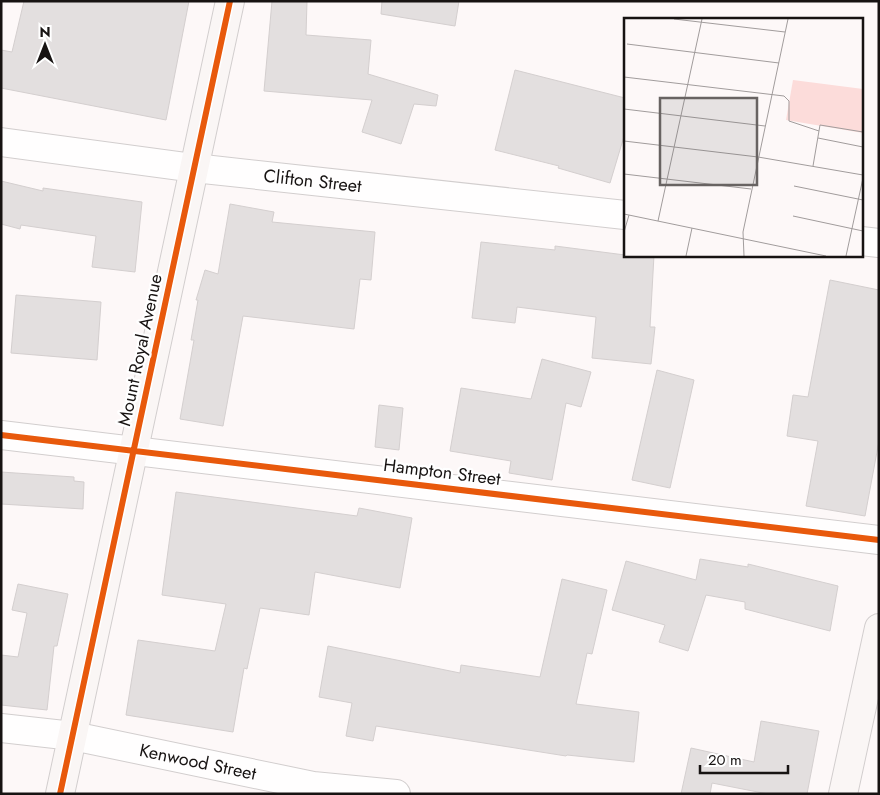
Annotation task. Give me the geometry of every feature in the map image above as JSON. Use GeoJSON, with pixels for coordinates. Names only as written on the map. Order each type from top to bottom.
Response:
{"type":"FeatureCollection","features":[{"type":"Feature","properties":{"kind":"street","name":"Mount Royal Avenue"},"geometry":{"type":"LineString","coordinates":[[60,794],[74,736],[230,1]]}},
{"type":"Feature","properties":{"kind":"street","name":"Clifton Street"},"geometry":{"type":"LineString","coordinates":[[1,142],[194,168],[624,215]]}},
{"type":"Feature","properties":{"kind":"street"},"geometry":{"type":"LineString","coordinates":[[862,241],[879,243]]}},
{"type":"Feature","properties":{"kind":"street","name":"Hampton Street"},"geometry":{"type":"LineString","coordinates":[[1,435],[879,540]]}},
{"type":"Feature","properties":{"kind":"street"},"geometry":{"type":"LineString","coordinates":[[843,794],[879,628]]}},
{"type":"Feature","properties":{"kind":"street","name":"Kenwood Street"},"geometry":{"type":"LineString","coordinates":[[1,728],[74,736],[313,786],[396,794]]}},
{"type":"Feature","properties":{"kind":"building"},"geometry":{"type":"Polygon","coordinates":[[[24,1],[189,1],[166,120],[1,88],[1,50],[12,52],[24,1]]]}},
{"type":"Feature","properties":{"kind":"building"},"geometry":{"type":"Polygon","coordinates":[[[272,1],[307,1],[306,35],[371,40],[368,74],[438,95],[436,106],[414,104],[401,144],[362,132],[372,100],[264,91],[272,1]]]}},
{"type":"Feature","properties":{"kind":"building"},"geometry":{"type":"Polygon","coordinates":[[[382,1],[459,1],[455,26],[381,14],[382,1]]]}},
{"type":"Feature","properties":{"kind":"building"},"geometry":{"type":"Polygon","coordinates":[[[515,70],[624,98],[624,136],[610,183],[558,168],[559,166],[495,150],[515,70]]]}},
{"type":"Feature","properties":{"kind":"building"},"geometry":{"type":"Polygon","coordinates":[[[1,181],[43,191],[43,188],[142,202],[135,272],[92,267],[96,236],[21,225],[20,229],[1,224],[1,181]]]}},
{"type":"Feature","properties":{"kind":"building"},"geometry":{"type":"Polygon","coordinates":[[[230,204],[274,212],[272,222],[375,232],[371,280],[360,279],[354,329],[243,316],[223,426],[180,419],[194,340],[191,340],[198,300],[196,300],[205,270],[218,274],[230,204]]]}},
{"type":"Feature","properties":{"kind":"building"},"geometry":{"type":"Polygon","coordinates":[[[481,242],[555,250],[555,246],[624,256],[654,256],[650,327],[655,327],[651,364],[592,358],[596,317],[517,307],[515,323],[472,318],[481,242]]]}},
{"type":"Feature","properties":{"kind":"building"},"geometry":{"type":"Polygon","coordinates":[[[830,280],[879,290],[879,441],[865,516],[806,506],[818,441],[787,436],[793,395],[808,397],[830,280]]]}},
{"type":"Feature","properties":{"kind":"building"},"geometry":{"type":"Polygon","coordinates":[[[16,295],[101,302],[97,360],[11,353],[16,295]]]}},
{"type":"Feature","properties":{"kind":"building"},"geometry":{"type":"Polygon","coordinates":[[[542,359],[591,372],[581,407],[566,403],[552,480],[509,473],[511,461],[450,451],[461,388],[531,399],[542,359]]]}},
{"type":"Feature","properties":{"kind":"building"},"geometry":{"type":"Polygon","coordinates":[[[657,370],[694,380],[670,488],[632,480],[657,370]]]}},
{"type":"Feature","properties":{"kind":"building"},"geometry":{"type":"Polygon","coordinates":[[[379,405],[403,408],[399,450],[375,447],[379,405]]]}},
{"type":"Feature","properties":{"kind":"building"},"geometry":{"type":"Polygon","coordinates":[[[1,472],[74,477],[74,481],[84,482],[83,509],[1,504],[1,472]]]}},
{"type":"Feature","properties":{"kind":"building"},"geometry":{"type":"Polygon","coordinates":[[[176,492],[357,516],[359,508],[412,518],[400,588],[315,572],[309,615],[260,608],[247,669],[244,668],[233,732],[126,715],[138,640],[215,651],[226,604],[162,595],[176,492]]]}},
{"type":"Feature","properties":{"kind":"building"},"geometry":{"type":"Polygon","coordinates":[[[700,559],[748,567],[748,564],[838,586],[830,631],[745,609],[745,602],[706,595],[688,651],[659,642],[665,625],[612,610],[626,561],[696,580],[700,559]]]}},
{"type":"Feature","properties":{"kind":"building"},"geometry":{"type":"Polygon","coordinates":[[[562,579],[607,590],[592,654],[587,653],[576,704],[639,712],[634,762],[566,756],[376,726],[373,741],[346,736],[352,703],[319,697],[328,646],[460,673],[461,665],[540,677],[562,579]]]}},
{"type":"Feature","properties":{"kind":"building"},"geometry":{"type":"Polygon","coordinates":[[[18,584],[68,594],[57,646],[54,646],[47,710],[1,705],[1,655],[18,657],[27,613],[12,610],[18,584]]]}},
{"type":"Feature","properties":{"kind":"building"},"geometry":{"type":"Polygon","coordinates":[[[761,721],[819,731],[807,794],[768,794],[712,783],[710,794],[681,794],[691,748],[754,762],[761,721]]]}},
{"type":"Feature","properties":{"kind":"cycle path"},"geometry":{"type":"LineString","coordinates":[[60,794],[230,1]]}},
{"type":"Feature","properties":{"kind":"cycle path"},"geometry":{"type":"LineString","coordinates":[[1,435],[879,540]]}}]}
